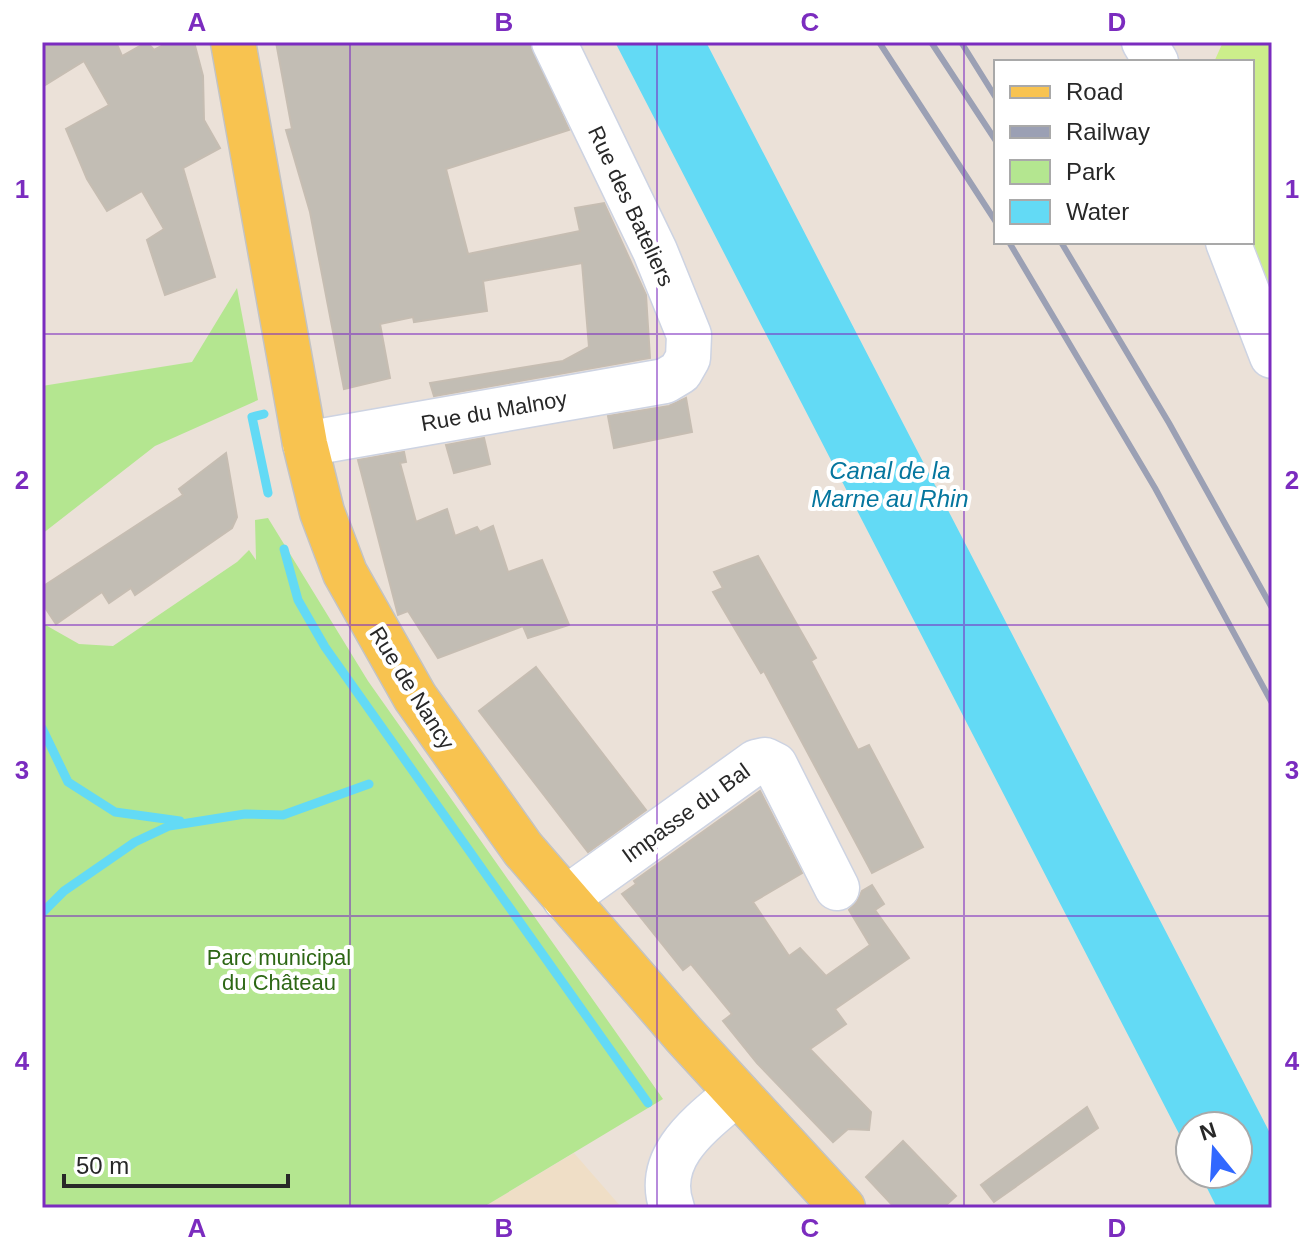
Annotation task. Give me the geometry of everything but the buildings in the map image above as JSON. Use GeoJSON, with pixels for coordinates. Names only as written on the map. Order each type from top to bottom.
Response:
{"type":"FeatureCollection","features":[{"type":"Feature","properties":{"kind":"main road","name":"Rue de Nancy"},"geometry":{"type":"LineString","coordinates":[[233,42],[305,444],[322,512],[345,573],[379,637],[466,772],[565,899],[843,1208]]}},
{"type":"Feature","properties":{"kind":"street","name":"Rue des Bateliers"},"geometry":{"type":"LineString","coordinates":[[554,42],[655,251],[689,335],[688,358],[680,372]]}},
{"type":"Feature","properties":{"kind":"street"},"geometry":{"type":"LineString","coordinates":[[1144,42],[1155,60]]}},
{"type":"Feature","properties":{"kind":"street"},"geometry":{"type":"LineString","coordinates":[[1229,244],[1272,356]]}},
{"type":"Feature","properties":{"kind":"street","name":"Rue du Malnoy"},"geometry":{"type":"LineString","coordinates":[[305,444],[665,381],[680,372]]}},
{"type":"Feature","properties":{"kind":"street","name":"Impasse du Bal"},"geometry":{"type":"LineString","coordinates":[[565,899],[756,762],[765,760],[775,765],[837,888]]}},
{"type":"Feature","properties":{"kind":"street"},"geometry":{"type":"LineString","coordinates":[[672,1208],[668,1177],[679,1147],[737,1093]]}},
{"type":"Feature","properties":{"kind":"shaded area"},"geometry":{"type":"Polygon","coordinates":[[[574,1153],[622,1208],[482,1208],[574,1153]]]}},
{"type":"Feature","properties":{"kind":"green space"},"geometry":{"type":"Polygon","coordinates":[[[1223,42],[1272,42],[1272,309],[1247,244],[1254,244],[1254,60],[1215,60],[1223,42]]]}},
{"type":"Feature","properties":{"kind":"green space"},"geometry":{"type":"Polygon","coordinates":[[[237,288],[258,400],[155,446],[42,534],[42,386],[192,362],[237,288]]]}},
{"type":"Feature","properties":{"kind":"green space","name":"Parc municipal du Château"},"geometry":{"type":"Polygon","coordinates":[[[268,518],[368,681],[663,1099],[482,1208],[42,1208],[42,623],[79,644],[113,646],[237,562],[249,550],[256,560],[255,520],[268,518]]]}},
{"type":"Feature","properties":{"kind":"water","name":"Canal de la Marne au Rhin"},"geometry":{"type":"Polygon","coordinates":[[[615,42],[706,42],[1272,1137],[1272,1208],[1217,1208],[1208,1190],[1254,1190],[1254,1110],[1174,1110],[1174,1124],[615,42]]]}},
{"type":"Feature","properties":{"kind":"waterway"},"geometry":{"type":"LineString","coordinates":[[264,414],[252,417],[268,493]]}},
{"type":"Feature","properties":{"kind":"waterway"},"geometry":{"type":"LineString","coordinates":[[284,549],[298,600],[325,647],[648,1103]]}},
{"type":"Feature","properties":{"kind":"waterway"},"geometry":{"type":"LineString","coordinates":[[42,728],[68,782],[115,812],[180,821]]}},
{"type":"Feature","properties":{"kind":"waterway"},"geometry":{"type":"LineString","coordinates":[[42,913],[64,891],[135,842],[169,826],[245,814],[283,815],[369,784]]}},
{"type":"Feature","properties":{"kind":"railway"},"geometry":{"type":"LineString","coordinates":[[879,42],[994,219]]}},
{"type":"Feature","properties":{"kind":"railway"},"geometry":{"type":"LineString","coordinates":[[931,42],[994,138]]}},
{"type":"Feature","properties":{"kind":"railway"},"geometry":{"type":"LineString","coordinates":[[961,42],[994,95]]}},
{"type":"Feature","properties":{"kind":"railway"},"geometry":{"type":"LineString","coordinates":[[1010,244],[1155,488],[1272,703]]}},
{"type":"Feature","properties":{"kind":"railway"},"geometry":{"type":"LineString","coordinates":[[1062,244],[1169,423],[1272,608]]}}]}
